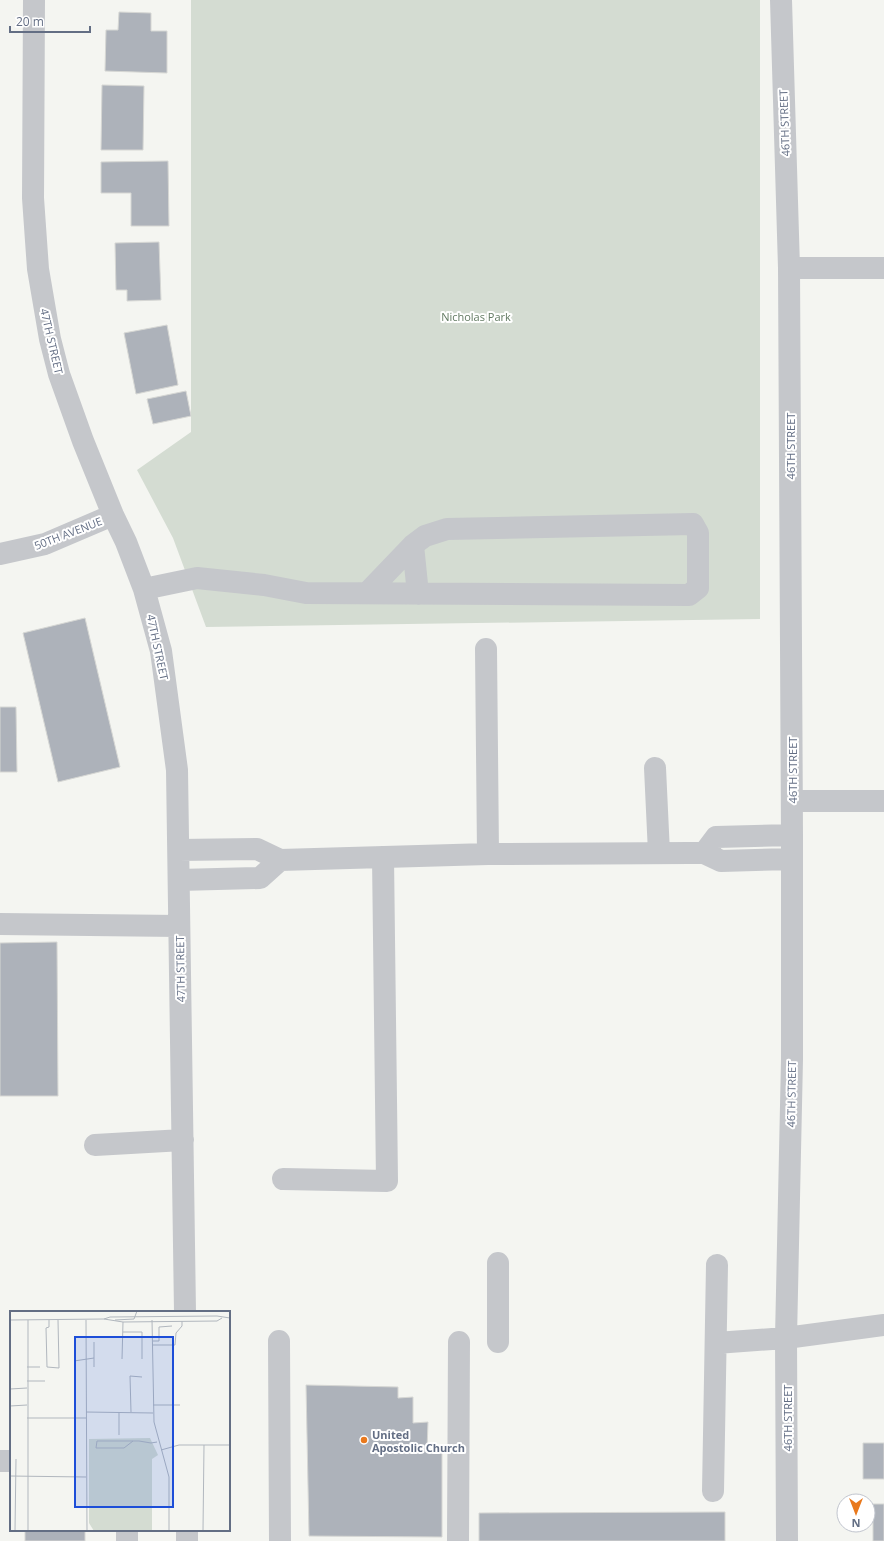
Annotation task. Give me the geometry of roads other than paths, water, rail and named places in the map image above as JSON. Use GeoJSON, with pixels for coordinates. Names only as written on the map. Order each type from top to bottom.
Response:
{"type":"FeatureCollection","features":[{"type":"Feature","properties":{"kind":"street","name":"47TH STREET"},"geometry":{"type":"LineString","coordinates":[[34,0],[33,198],[38,269],[50,339],[59,374],[82,441],[126,542],[144,589],[161,651],[177,770],[185,1311]]}},
{"type":"Feature","properties":{"kind":"street","name":"46TH STREET"},"geometry":{"type":"LineString","coordinates":[[780,0],[789,268],[792,800],[792,1059],[786,1338],[788,1541]]}},
{"type":"Feature","properties":{"kind":"street"},"geometry":{"type":"LineString","coordinates":[[789,268],[884,268]]}},
{"type":"Feature","properties":{"kind":"street","name":"50TH AVENUE"},"geometry":{"type":"LineString","coordinates":[[0,554],[45,544],[113,515]]}},
{"type":"Feature","properties":{"kind":"street"},"geometry":{"type":"LineString","coordinates":[[144,589],[197,578],[264,585],[306,593],[368,592],[418,594],[689,595],[698,588],[698,533],[693,524],[447,529],[425,536],[413,545],[368,592]]}},
{"type":"Feature","properties":{"kind":"street"},"geometry":{"type":"LineString","coordinates":[[413,545],[418,594]]}},
{"type":"Feature","properties":{"kind":"street"},"geometry":{"type":"LineString","coordinates":[[486,650],[488,854]]}},
{"type":"Feature","properties":{"kind":"street"},"geometry":{"type":"LineString","coordinates":[[656,768],[659,853]]}},
{"type":"Feature","properties":{"kind":"street"},"geometry":{"type":"LineString","coordinates":[[792,800],[884,801]]}},
{"type":"Feature","properties":{"kind":"street"},"geometry":{"type":"LineString","coordinates":[[704,853],[716,837],[792,835]]}},
{"type":"Feature","properties":{"kind":"street"},"geometry":{"type":"LineString","coordinates":[[179,850],[257,849],[280,860],[488,854],[659,853],[704,853],[721,861],[792,859]]}},
{"type":"Feature","properties":{"kind":"street"},"geometry":{"type":"LineString","coordinates":[[283,1180],[386,1181],[383,857]]}},
{"type":"Feature","properties":{"kind":"street"},"geometry":{"type":"LineString","coordinates":[[179,880],[260,878],[280,860]]}},
{"type":"Feature","properties":{"kind":"street"},"geometry":{"type":"LineString","coordinates":[[0,924],[179,926]]}},
{"type":"Feature","properties":{"kind":"street"},"geometry":{"type":"LineString","coordinates":[[95,1145],[183,1140]]}},
{"type":"Feature","properties":{"kind":"street"},"geometry":{"type":"LineString","coordinates":[[498,1263],[498,1342]]}},
{"type":"Feature","properties":{"kind":"street"},"geometry":{"type":"LineString","coordinates":[[713,1491],[717,1265]]}},
{"type":"Feature","properties":{"kind":"street"},"geometry":{"type":"LineString","coordinates":[[716,1343],[786,1338],[884,1325]]}},
{"type":"Feature","properties":{"kind":"street"},"geometry":{"type":"LineString","coordinates":[[279,1341],[280,1541]]}},
{"type":"Feature","properties":{"kind":"street"},"geometry":{"type":"LineString","coordinates":[[458,1541],[459,1342]]}},
{"type":"Feature","properties":{"kind":"street"},"geometry":{"type":"LineString","coordinates":[[187,1531],[188,1541]]}},
{"type":"Feature","properties":{"kind":"place","name":"United Apostolic Church"},"geometry":{"type":"Point","coordinates":[364,1440]}},
{"type":"Feature","properties":{"kind":"park label","name":"Nicholas Park"},"geometry":{"type":"Point","coordinates":[476,316]}}]}
